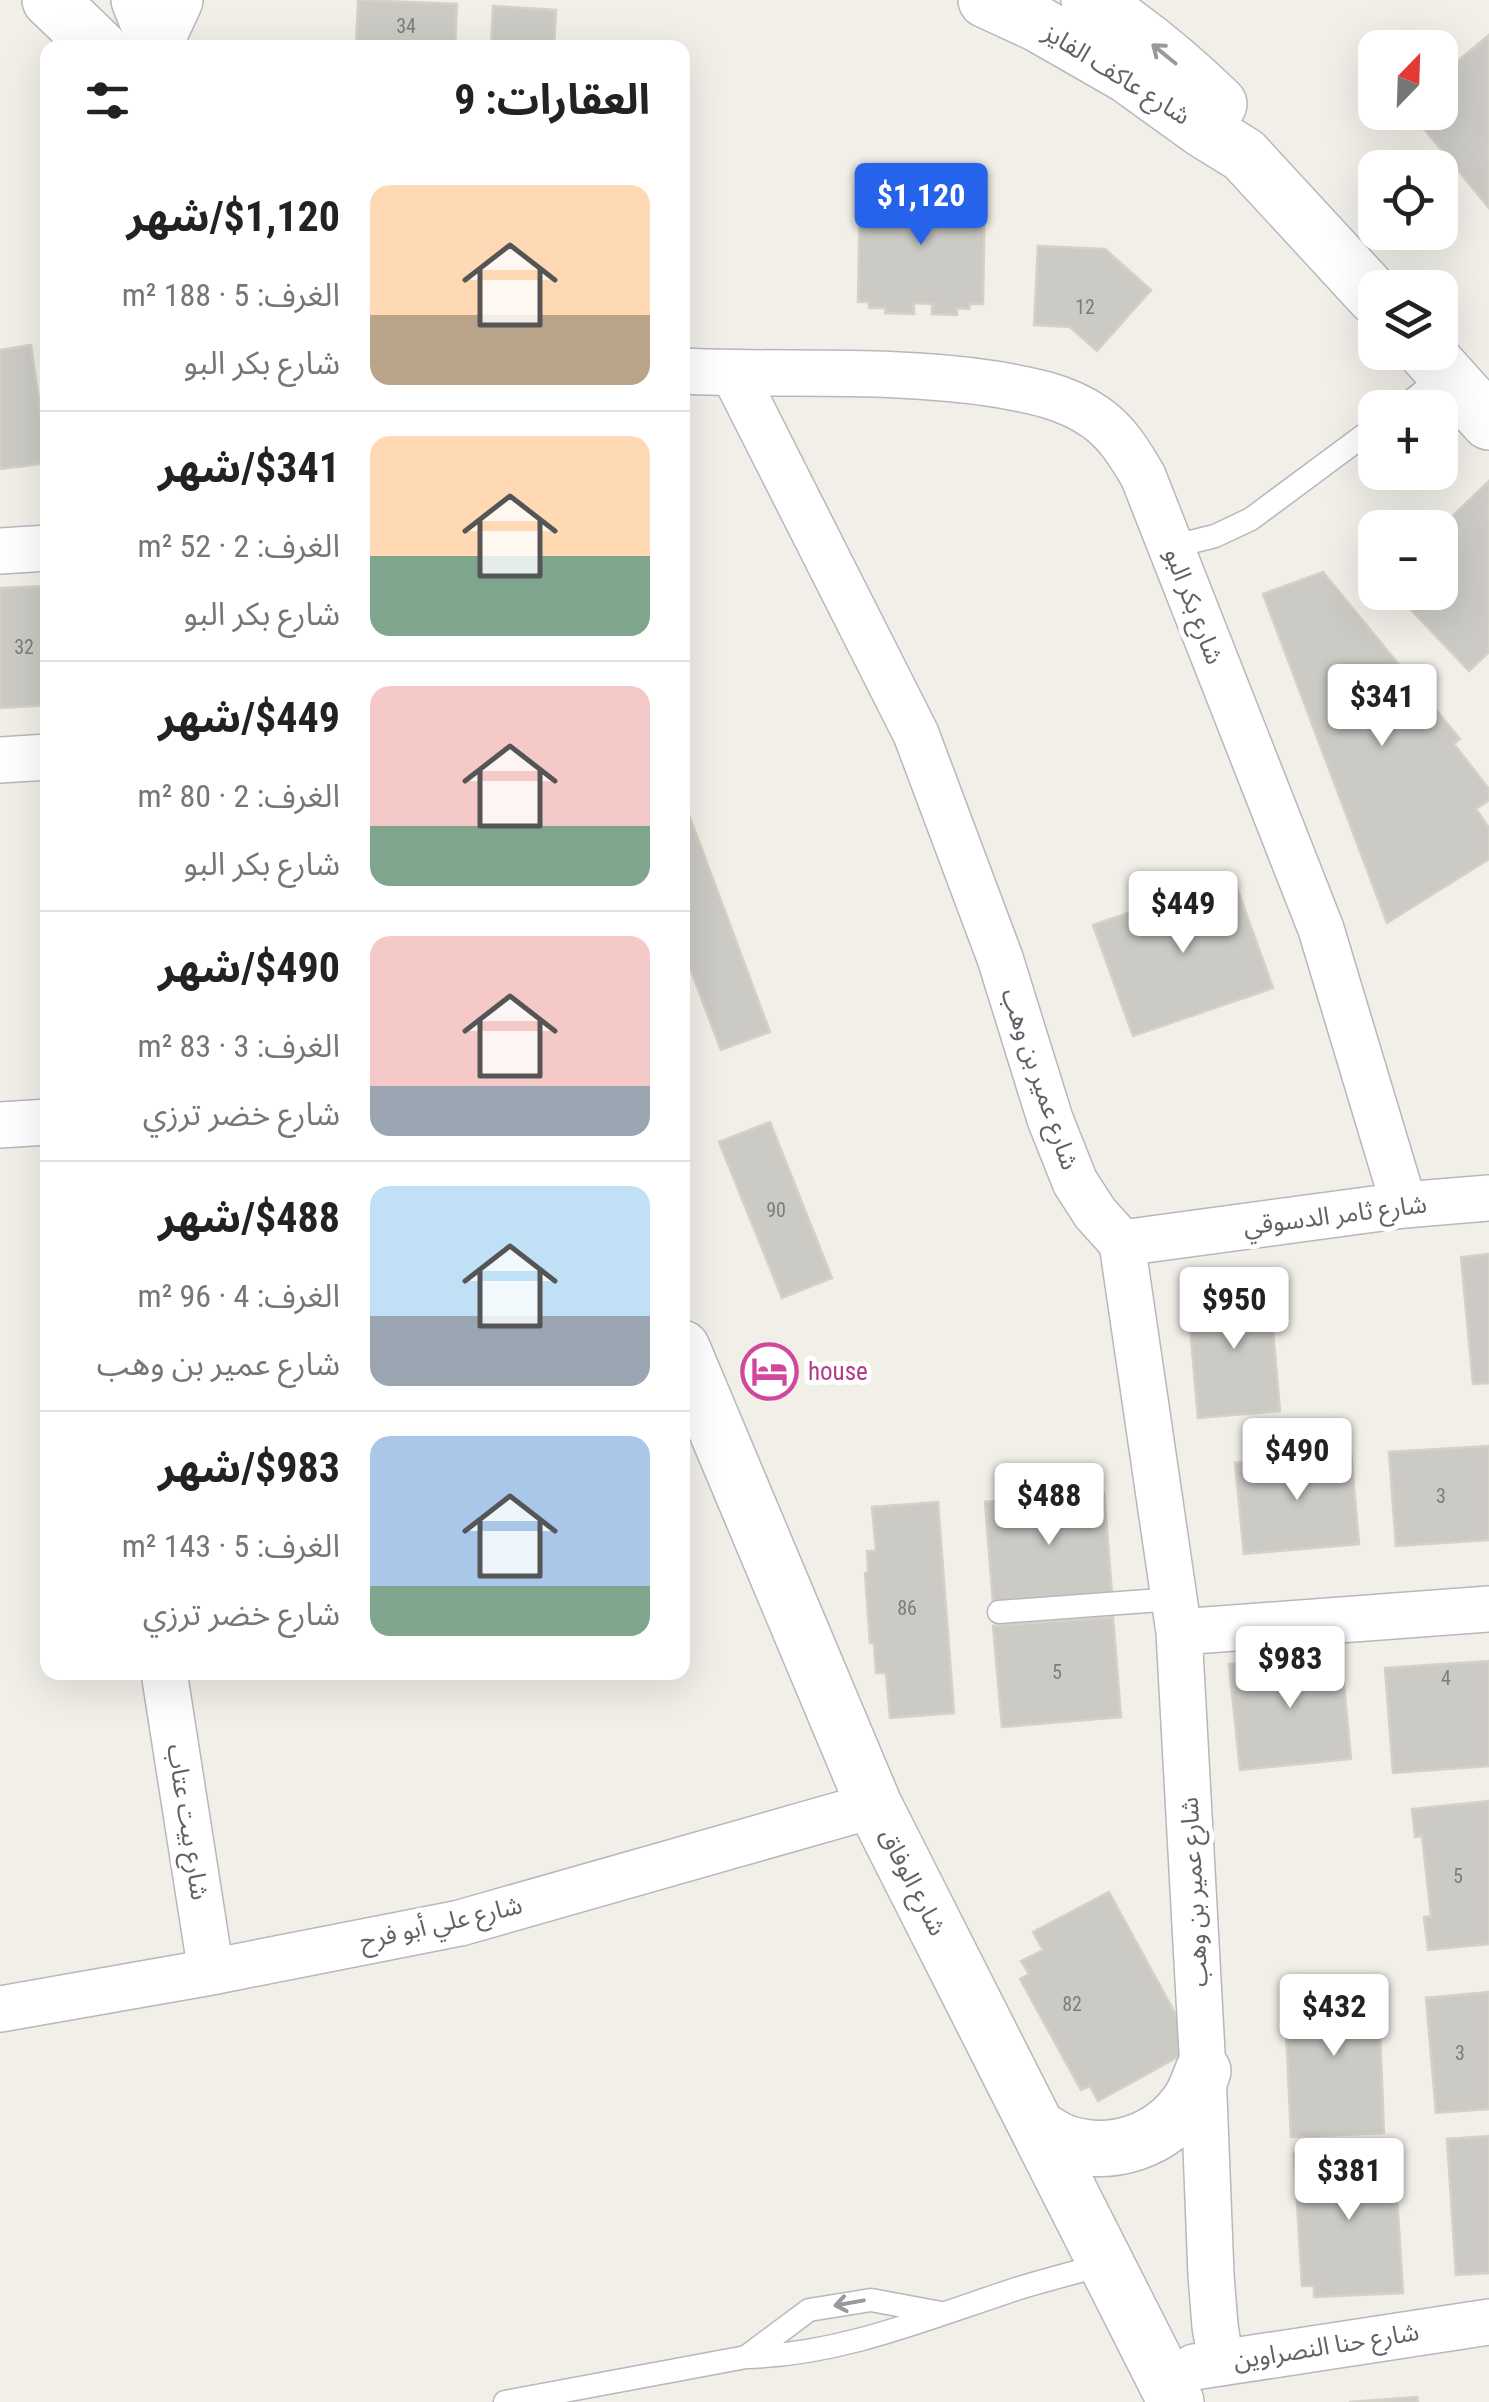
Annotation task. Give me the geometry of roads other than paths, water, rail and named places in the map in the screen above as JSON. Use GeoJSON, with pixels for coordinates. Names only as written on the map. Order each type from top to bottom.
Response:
{"type":"FeatureCollection","features":[{"type":"Feature","properties":{"kind":"street"},"geometry":{"type":"LineString","coordinates":[[50,0],[92,40]]}},
{"type":"Feature","properties":{"kind":"street"},"geometry":{"type":"LineString","coordinates":[[99,0],[148,27]]}},
{"type":"Feature","properties":{"kind":"street","name":"شارع عاكف الفايز"},"geometry":{"type":"LineString","coordinates":[[986,0],[1038,24],[1127,75],[1244,154],[1358,278]]}},
{"type":"Feature","properties":{"kind":"street","name":"شارع عاكف الفايز"},"geometry":{"type":"LineString","coordinates":[[1089,0],[1126,23],[1223,108],[1236,123],[1244,154]]}},
{"type":"Feature","properties":{"kind":"street"},"geometry":{"type":"LineString","coordinates":[[1442,370],[1489,422]]}},
{"type":"Feature","properties":{"kind":"street","name":"شارع بكر البو"},"geometry":{"type":"LineString","coordinates":[[690,371],[857,372],[961,379],[1032,390],[1066,400],[1097,418],[1123,443],[1143,476],[1322,928],[1404,1206]]}},
{"type":"Feature","properties":{"kind":"street","name":"شارع عمير بن وهب"},"geometry":{"type":"LineString","coordinates":[[734,374],[916,734],[1000,958],[1075,1182],[1095,1213],[1122,1243],[1176,1615],[1214,2326],[1221,2362]]}},
{"type":"Feature","properties":{"kind":"street"},"geometry":{"type":"LineString","coordinates":[[0,551],[40,548]]}},
{"type":"Feature","properties":{"kind":"street"},"geometry":{"type":"LineString","coordinates":[[0,760],[40,758]]}},
{"type":"Feature","properties":{"kind":"street"},"geometry":{"type":"LineString","coordinates":[[0,1126],[40,1123]]}},
{"type":"Feature","properties":{"kind":"street","name":"شارع ثامر الدسوقي"},"geometry":{"type":"LineString","coordinates":[[1122,1243],[1489,1198]]}},
{"type":"Feature","properties":{"kind":"street","name":"شارع الوفاق"},"geometry":{"type":"LineString","coordinates":[[690,1367],[874,1805],[1169,2388]]}},
{"type":"Feature","properties":{"kind":"street"},"geometry":{"type":"LineString","coordinates":[[1176,1615],[1489,1609]]}},
{"type":"Feature","properties":{"kind":"street","name":"شارع بيت عتاب"},"geometry":{"type":"LineString","coordinates":[[165,1680],[211,1972]]}},
{"type":"Feature","properties":{"kind":"street","name":"شارع علي أبو فرح"},"geometry":{"type":"LineString","coordinates":[[0,2010],[460,1923],[874,1805]]}},
{"type":"Feature","properties":{"kind":"street"},"geometry":{"type":"LineString","coordinates":[[1038,2128],[1063,2142],[1092,2148],[1122,2147],[1149,2138],[1173,2121],[1192,2098],[1203,2071]]}},
{"type":"Feature","properties":{"kind":"street","name":"شارع حنا النصراوين"},"geometry":{"type":"LineString","coordinates":[[1169,2388],[1221,2362],[1489,2322]]}},
{"type":"Feature","properties":{"kind":"lane"},"geometry":{"type":"LineString","coordinates":[[1416,390],[1431,370]]}},
{"type":"Feature","properties":{"kind":"lane"},"geometry":{"type":"LineString","coordinates":[[1171,546],[1215,536],[1251,519],[1358,440]]}},
{"type":"Feature","properties":{"kind":"lane"},"geometry":{"type":"LineString","coordinates":[[999,1612],[1176,1615]]}},
{"type":"Feature","properties":{"kind":"lane"},"geometry":{"type":"LineString","coordinates":[[505,2402],[746,2357],[808,2352],[904,2328],[1019,2288],[1106,2264]]}},
{"type":"Feature","properties":{"kind":"lane"},"geometry":{"type":"LineString","coordinates":[[746,2357],[809,2310],[871,2300],[945,2314]]}},
{"type":"Feature","properties":{"kind":"place","name":"house"},"geometry":{"type":"Point","coordinates":[769,1371]}}]}
